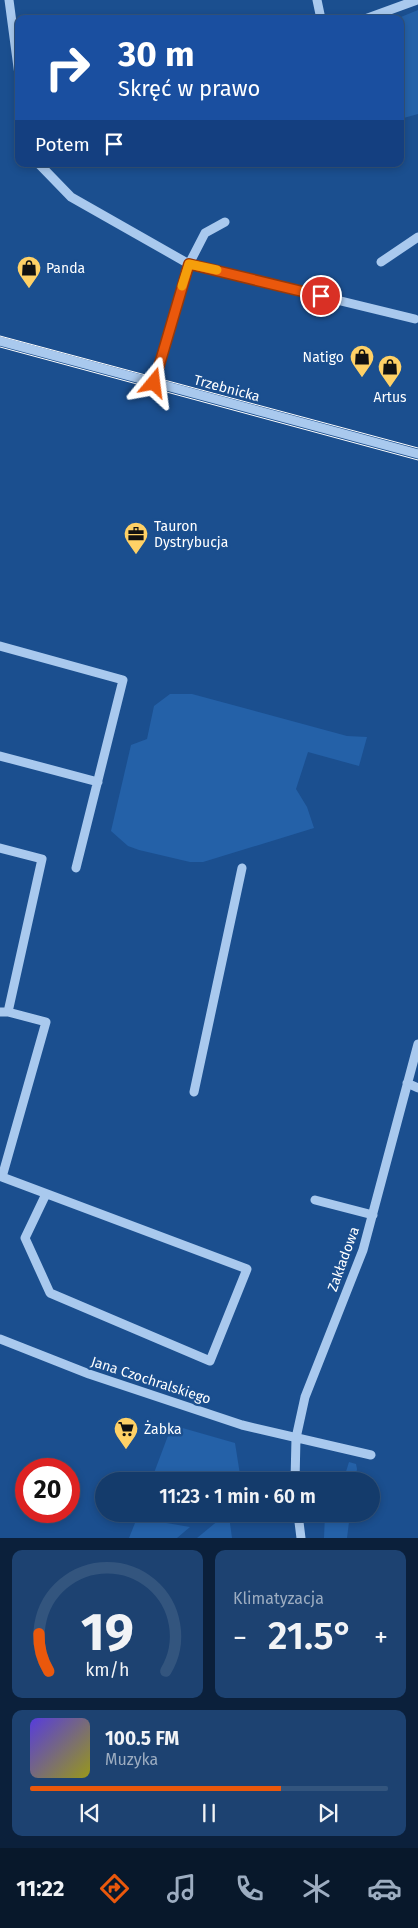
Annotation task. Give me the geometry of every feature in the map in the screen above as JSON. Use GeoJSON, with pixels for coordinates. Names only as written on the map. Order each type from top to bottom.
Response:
{"type":"FeatureCollection","features":[{"type":"Feature","properties":{"kind":"street"},"geometry":{"type":"LineString","coordinates":[[9,0],[15,44]]}},
{"type":"Feature","properties":{"kind":"street"},"geometry":{"type":"LineString","coordinates":[[317,0],[320,15]]}},
{"type":"Feature","properties":{"kind":"street"},"geometry":{"type":"LineString","coordinates":[[376,15],[417,0]]}},
{"type":"Feature","properties":{"kind":"street"},"geometry":{"type":"LineString","coordinates":[[42,167],[71,197],[189,264],[415,319]]}},
{"type":"Feature","properties":{"kind":"street"},"geometry":{"type":"LineString","coordinates":[[154,383],[189,264],[205,233],[225,222]]}},
{"type":"Feature","properties":{"kind":"street"},"geometry":{"type":"LineString","coordinates":[[381,262],[418,237]]}},
{"type":"Feature","properties":{"kind":"street","name":"Trzebnicka"},"geometry":{"type":"LineString","coordinates":[[0,341],[418,454]]}},
{"type":"Feature","properties":{"kind":"street"},"geometry":{"type":"LineString","coordinates":[[0,646],[123,680],[76,868]]}},
{"type":"Feature","properties":{"kind":"street"},"geometry":{"type":"LineString","coordinates":[[0,756],[98,782]]}},
{"type":"Feature","properties":{"kind":"street"},"geometry":{"type":"LineString","coordinates":[[0,848],[42,859],[4,1012],[46,1022],[2,1177],[247,1270],[210,1361],[50,1293],[25,1238],[46,1194]]}},
{"type":"Feature","properties":{"kind":"street"},"geometry":{"type":"LineString","coordinates":[[194,1092],[242,868]]}},
{"type":"Feature","properties":{"kind":"street","name":"Zakładowa"},"geometry":{"type":"LineString","coordinates":[[295,1472],[296,1438],[305,1397],[363,1250],[418,1044]]}},
{"type":"Feature","properties":{"kind":"street"},"geometry":{"type":"LineString","coordinates":[[407,1083],[418,1088]]}},
{"type":"Feature","properties":{"kind":"street"},"geometry":{"type":"LineString","coordinates":[[315,1200],[373,1215]]}},
{"type":"Feature","properties":{"kind":"street","name":"Jana Czochralskiego"},"geometry":{"type":"LineString","coordinates":[[0,1339],[123,1386],[242,1425],[358,1451],[371,1456]]}},
{"type":"Feature","properties":{"kind":"street"},"geometry":{"type":"LineString","coordinates":[[299,1522],[300,1538]]}},
{"type":"Feature","properties":{"kind":"shaded area"},"geometry":{"type":"Polygon","coordinates":[[[418,10],[418,114],[404,118],[404,16],[418,10]]]}},
{"type":"Feature","properties":{"kind":"shaded area"},"geometry":{"type":"Polygon","coordinates":[[[170,694],[192,694],[347,736],[367,737],[359,766],[308,752],[296,789],[307,807],[314,828],[203,862],[190,862],[128,846],[111,831],[131,745],[147,739],[154,706],[170,694]]]}},
{"type":"Feature","properties":{"kind":"shaded area"},"geometry":{"type":"Polygon","coordinates":[[[172,1425],[235,1443],[240,1472],[154,1472],[172,1425]]]}},
{"type":"Feature","properties":{"kind":"shaded area"},"geometry":{"type":"Polygon","coordinates":[[[349,1462],[356,1464],[356,1472],[346,1472],[349,1462]]]}},
{"type":"Feature","properties":{"kind":"shaded area"},"geometry":{"type":"Polygon","coordinates":[[[135,1522],[161,1522],[190,1527],[177,1538],[129,1538],[135,1522]]]}},
{"type":"Feature","properties":{"kind":"shaded area"},"geometry":{"type":"Polygon","coordinates":[[[216,1522],[230,1522],[232,1538],[197,1538],[216,1522]]]}},
{"type":"Feature","properties":{"kind":"shaded area"},"geometry":{"type":"Polygon","coordinates":[[[325,1522],[349,1522],[347,1538],[324,1538],[325,1522]]]}},
{"type":"Feature","properties":{"kind":"tram line"},"geometry":{"type":"LineString","coordinates":[[0,336],[418,448]]}},
{"type":"Feature","properties":{"kind":"tram line"},"geometry":{"type":"LineString","coordinates":[[0,347],[418,460]]}},
{"type":"Feature","properties":{"kind":"slow traffic"},"geometry":{"type":"LineString","coordinates":[[182,286],[189,264],[217,270]]}},
{"type":"Feature","properties":{"kind":"place","name":"Panda"},"geometry":{"type":"Point","coordinates":[29,289]}},
{"type":"Feature","properties":{"kind":"place","name":"Natigo"},"geometry":{"type":"Point","coordinates":[362,378]}},
{"type":"Feature","properties":{"kind":"place","name":"Artus"},"geometry":{"type":"Point","coordinates":[390,388]}},
{"type":"Feature","properties":{"kind":"place","name":"Tauron Dystrybucja"},"geometry":{"type":"Point","coordinates":[136,555]}},
{"type":"Feature","properties":{"kind":"place","name":"Żabka"},"geometry":{"type":"Point","coordinates":[126,1450]}},
{"type":"Feature","properties":{"kind":"route"},"geometry":{"type":"LineString","coordinates":[[154,383],[189,264],[321,296]]}}]}
